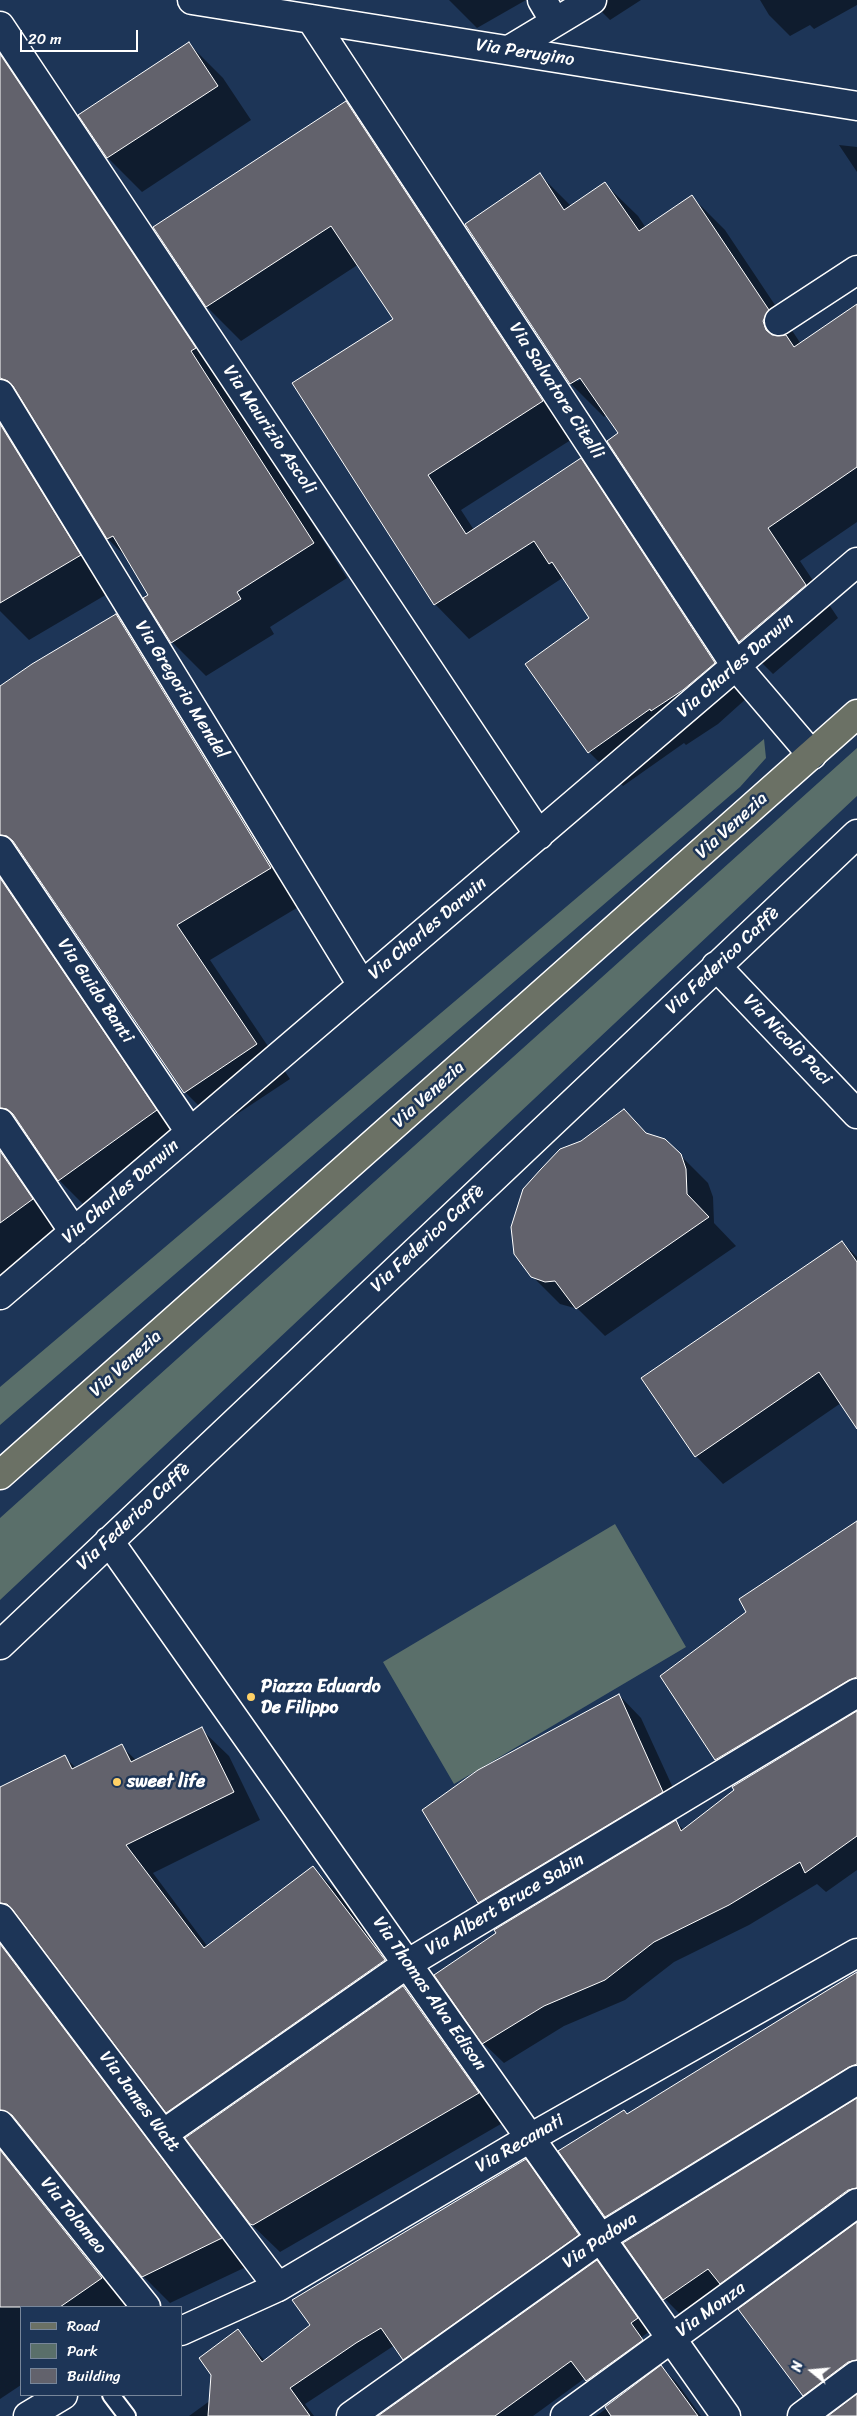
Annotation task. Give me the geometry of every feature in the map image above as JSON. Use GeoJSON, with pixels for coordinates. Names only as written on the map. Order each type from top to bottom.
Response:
{"type":"FeatureCollection","features":[{"type":"Feature","properties":{"kind":"main road","name":"Via Venezia"},"geometry":{"type":"LineString","coordinates":[[0,1476],[857,714]]}},
{"type":"Feature","properties":{"kind":"street","name":"Via Perugino"},"geometry":{"type":"LineString","coordinates":[[192,0],[857,106]]}},
{"type":"Feature","properties":{"kind":"street"},"geometry":{"type":"LineString","coordinates":[[509,50],[548,11],[592,0]]}},
{"type":"Feature","properties":{"kind":"street","name":"Via Salvatore Citelli"},"geometry":{"type":"LineString","coordinates":[[311,19],[736,666],[812,755]]}},
{"type":"Feature","properties":{"kind":"street","name":"Via Maurizio Ascoli"},"geometry":{"type":"LineString","coordinates":[[0,26],[539,835]]}},
{"type":"Feature","properties":{"kind":"street"},"geometry":{"type":"LineString","coordinates":[[779,321],[857,270]]}},
{"type":"Feature","properties":{"kind":"street","name":"Via Gregorio Mendel"},"geometry":{"type":"LineString","coordinates":[[0,394],[362,985]]}},
{"type":"Feature","properties":{"kind":"street","name":"Via Charles Darwin"},"geometry":{"type":"LineString","coordinates":[[0,1295],[857,562]]}},
{"type":"Feature","properties":{"kind":"street","name":"Via Federico Caffè"},"geometry":{"type":"LineString","coordinates":[[0,1644],[857,834]]}},
{"type":"Feature","properties":{"kind":"street","name":"Via Guido Banti"},"geometry":{"type":"LineString","coordinates":[[0,850],[190,1132]]}},
{"type":"Feature","properties":{"kind":"street","name":"Via Nicolò Paci"},"geometry":{"type":"LineString","coordinates":[[716,966],[857,1114]]}},
{"type":"Feature","properties":{"kind":"street"},"geometry":{"type":"LineString","coordinates":[[0,1123],[74,1232]]}},
{"type":"Feature","properties":{"kind":"street","name":"Via Thomas Alva Edison"},"geometry":{"type":"LineString","coordinates":[[110,1541],[726,2416]]}},
{"type":"Feature","properties":{"kind":"street","name":"Via Albert Bruce Sabin"},"geometry":{"type":"LineString","coordinates":[[163,2134],[407,1964],[857,1693]]}},
{"type":"Feature","properties":{"kind":"street","name":"Via James Watt"},"geometry":{"type":"LineString","coordinates":[[0,1918],[278,2287]]}},
{"type":"Feature","properties":{"kind":"street","name":"Via Recanati"},"geometry":{"type":"LineString","coordinates":[[182,2331],[278,2287],[530,2138],[857,1953]]}},
{"type":"Feature","properties":{"kind":"street","name":"Via Padova"},"geometry":{"type":"LineString","coordinates":[[352,2416],[601,2238],[857,2080]]}},
{"type":"Feature","properties":{"kind":"street","name":"Via Tolomeo"},"geometry":{"type":"LineString","coordinates":[[0,2125],[145,2306]]}},
{"type":"Feature","properties":{"kind":"street","name":"Via Monza"},"geometry":{"type":"LineString","coordinates":[[565,2416],[857,2203]]}},
{"type":"Feature","properties":{"kind":"street"},"geometry":{"type":"LineString","coordinates":[[802,2416],[857,2375]]}},
{"type":"Feature","properties":{"kind":"street"},"geometry":{"type":"LineString","coordinates":[[28,2416],[61,2396]]}},
{"type":"Feature","properties":{"kind":"lane"},"geometry":{"type":"LineString","coordinates":[[112,2396],[127,2416]]}},
{"type":"Feature","properties":{"kind":"green space"},"geometry":{"type":"Polygon","coordinates":[[[764,739],[766,758],[740,787],[0,1425],[0,1387],[764,739]]]}},
{"type":"Feature","properties":{"kind":"green space"},"geometry":{"type":"Polygon","coordinates":[[[857,748],[857,796],[0,1600],[0,1518],[857,748]]]}},
{"type":"Feature","properties":{"kind":"green space"},"geometry":{"type":"Polygon","coordinates":[[[615,1524],[686,1647],[454,1784],[383,1662],[615,1524]]]}},
{"type":"Feature","properties":{"kind":"building"},"geometry":{"type":"Polygon","coordinates":[[[189,42],[218,86],[107,158],[78,115],[189,42]]]}},
{"type":"Feature","properties":{"kind":"building"},"geometry":{"type":"Polygon","coordinates":[[[0,54],[196,348],[191,351],[314,543],[237,592],[241,599],[171,643],[143,598],[148,595],[113,536],[107,539],[13,386],[8,381],[0,378],[0,54]]]}},
{"type":"Feature","properties":{"kind":"building"},"geometry":{"type":"Polygon","coordinates":[[[346,101],[543,401],[428,475],[466,534],[581,458],[715,663],[683,690],[651,711],[650,709],[588,753],[525,664],[589,618],[552,562],[549,564],[534,541],[434,605],[292,383],[393,319],[331,226],[206,307],[153,227],[346,101]]]}},
{"type":"Feature","properties":{"kind":"building"},"geometry":{"type":"Polygon","coordinates":[[[540,173],[564,210],[605,182],[639,231],[692,195],[769,310],[763,321],[766,330],[772,335],[786,335],[794,347],[857,304],[857,467],[768,528],[806,585],[739,642],[607,441],[618,433],[580,378],[570,384],[465,224],[540,173]]]}},
{"type":"Feature","properties":{"kind":"building"},"geometry":{"type":"Polygon","coordinates":[[[0,424],[81,555],[0,603],[0,424]]]}},
{"type":"Feature","properties":{"kind":"building"},"geometry":{"type":"Polygon","coordinates":[[[116,614],[271,868],[177,925],[257,1044],[184,1093],[13,841],[7,836],[0,835],[0,686],[32,664],[116,614]]]}},
{"type":"Feature","properties":{"kind":"building"},"geometry":{"type":"Polygon","coordinates":[[[0,878],[157,1110],[58,1181],[13,1114],[7,1109],[0,1108],[0,878]]]}},
{"type":"Feature","properties":{"kind":"building"},"geometry":{"type":"Polygon","coordinates":[[[624,1109],[646,1133],[665,1139],[681,1154],[686,1169],[687,1194],[709,1217],[576,1309],[555,1281],[545,1282],[531,1277],[514,1254],[511,1227],[523,1189],[560,1149],[581,1141],[624,1109]]]}},
{"type":"Feature","properties":{"kind":"building"},"geometry":{"type":"Polygon","coordinates":[[[0,1151],[33,1199],[0,1223],[0,1151]]]}},
{"type":"Feature","properties":{"kind":"building"},"geometry":{"type":"Polygon","coordinates":[[[842,1241],[857,1262],[857,1429],[819,1372],[695,1457],[641,1378],[842,1241]]]}},
{"type":"Feature","properties":{"kind":"building"},"geometry":{"type":"Polygon","coordinates":[[[857,1521],[857,1677],[715,1760],[660,1676],[746,1612],[739,1599],[857,1521]]]}},
{"type":"Feature","properties":{"kind":"building"},"geometry":{"type":"Polygon","coordinates":[[[619,1694],[663,1792],[478,1903],[422,1810],[478,1770],[619,1694]]]}},
{"type":"Feature","properties":{"kind":"building"},"geometry":{"type":"Polygon","coordinates":[[[857,1711],[857,1836],[805,1873],[800,1862],[729,1905],[654,1942],[605,1980],[544,2006],[482,2044],[434,1975],[496,1933],[494,1930],[676,1820],[681,1831],[734,1790],[732,1787],[857,1711]]]}},
{"type":"Feature","properties":{"kind":"building"},"geometry":{"type":"Polygon","coordinates":[[[202,1727],[234,1792],[126,1845],[204,1948],[313,1866],[385,1960],[166,2113],[12,1909],[7,1904],[0,1903],[0,1787],[65,1755],[72,1769],[122,1744],[131,1762],[202,1727]]]}},
{"type":"Feature","properties":{"kind":"building"},"geometry":{"type":"Polygon","coordinates":[[[0,1944],[222,2238],[142,2277],[12,2115],[0,2110],[0,1944]]]}},
{"type":"Feature","properties":{"kind":"building"},"geometry":{"type":"Polygon","coordinates":[[[857,1972],[857,2064],[849,2067],[605,2217],[558,2151],[624,2110],[627,2114],[857,1972]]]}},
{"type":"Feature","properties":{"kind":"building"},"geometry":{"type":"Polygon","coordinates":[[[403,1986],[479,2093],[253,2225],[250,2224],[185,2138],[403,1986]]]}},
{"type":"Feature","properties":{"kind":"building"},"geometry":{"type":"Polygon","coordinates":[[[857,2098],[857,2188],[848,2190],[720,2284],[708,2269],[663,2300],[623,2243],[857,2098]]]}},
{"type":"Feature","properties":{"kind":"building"},"geometry":{"type":"Polygon","coordinates":[[[0,2150],[102,2278],[61,2306],[0,2307],[0,2150]]]}},
{"type":"Feature","properties":{"kind":"building"},"geometry":{"type":"Polygon","coordinates":[[[526,2159],[579,2235],[403,2360],[381,2328],[356,2343],[290,2388],[310,2416],[208,2416],[211,2375],[199,2358],[238,2329],[262,2362],[310,2325],[292,2300],[526,2159]]]}},
{"type":"Feature","properties":{"kind":"building"},"geometry":{"type":"Polygon","coordinates":[[[857,2222],[857,2360],[848,2362],[803,2396],[738,2309],[857,2222]]]}},
{"type":"Feature","properties":{"kind":"building"},"geometry":{"type":"Polygon","coordinates":[[[597,2260],[638,2318],[631,2323],[643,2340],[586,2381],[571,2361],[495,2416],[378,2416],[597,2260]]]}},
{"type":"Feature","properties":{"kind":"building"},"geometry":{"type":"Polygon","coordinates":[[[661,2365],[698,2416],[611,2416],[605,2407],[661,2365]]]}},
{"type":"Feature","properties":{"kind":"building"},"geometry":{"type":"Polygon","coordinates":[[[857,2394],[857,2416],[828,2416],[857,2394]]]}},
{"type":"Feature","properties":{"kind":"place","name":"Piazza Eduardo De Filippo"},"geometry":{"type":"Point","coordinates":[251,1697]}},
{"type":"Feature","properties":{"kind":"place","name":"sweet life"},"geometry":{"type":"Point","coordinates":[117,1782]}}]}
